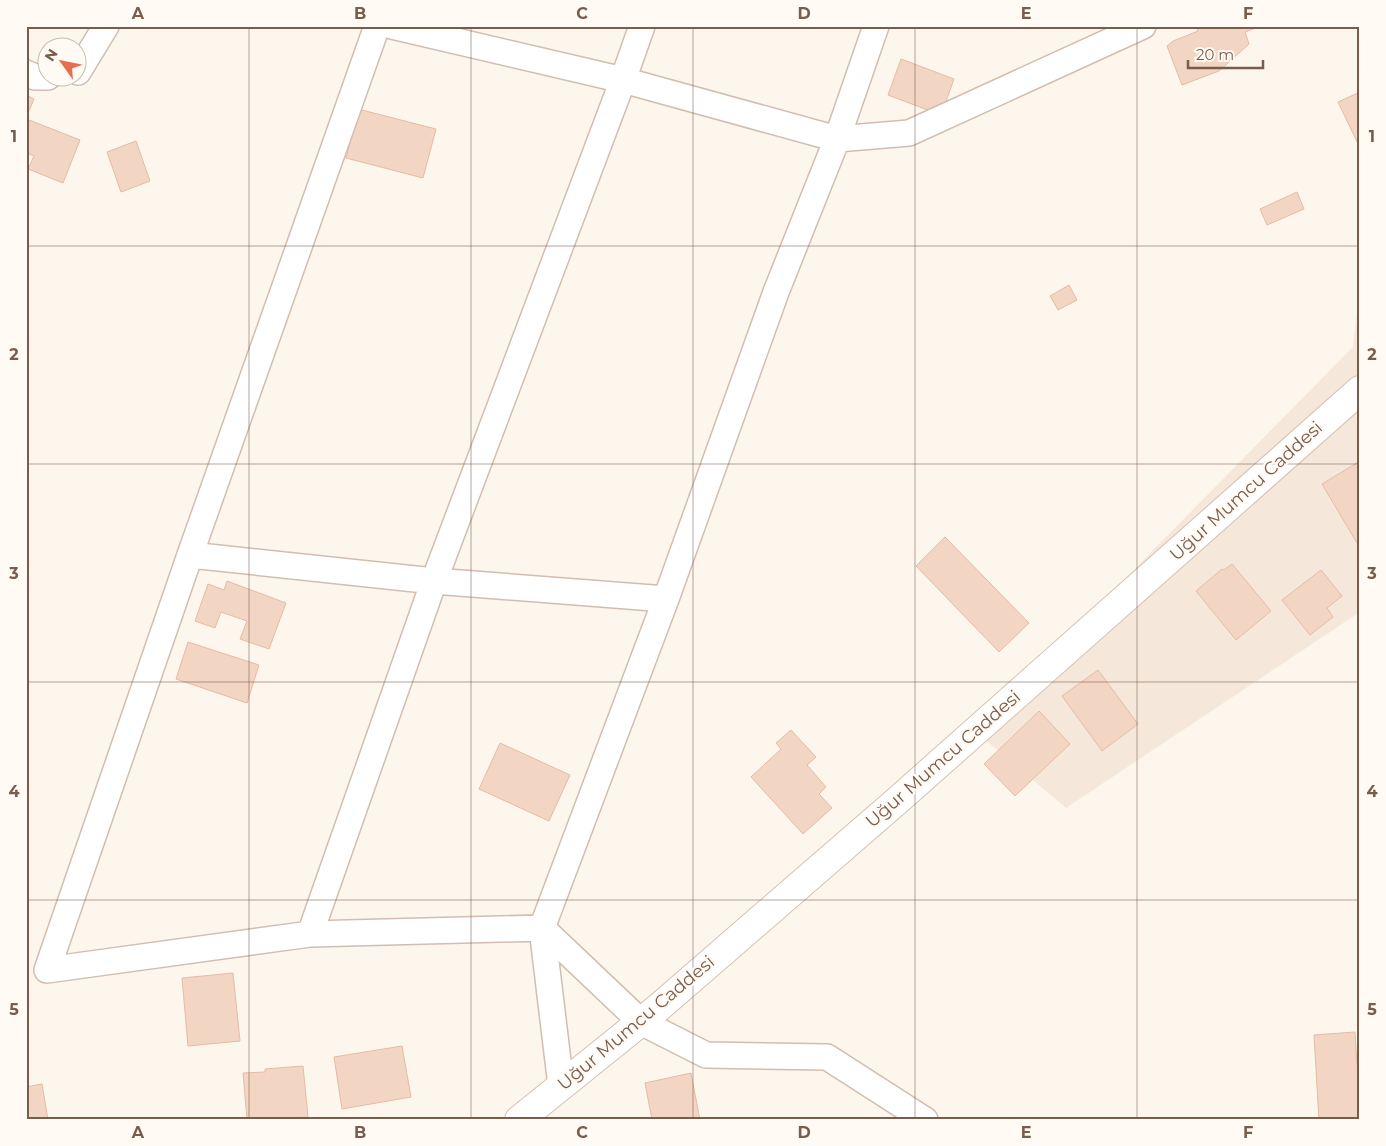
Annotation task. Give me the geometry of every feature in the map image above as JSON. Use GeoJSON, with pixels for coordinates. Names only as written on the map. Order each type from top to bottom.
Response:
{"type":"FeatureCollection","features":[{"type":"Feature","properties":{"kind":"street"},"geometry":{"type":"LineString","coordinates":[[88,56],[106,26]]}},
{"type":"Feature","properties":{"kind":"street"},"geometry":{"type":"LineString","coordinates":[[377,26],[190,554],[47,970],[310,934],[542,928],[641,1022],[706,1055],[827,1057],[925,1120]]}},
{"type":"Feature","properties":{"kind":"street"},"geometry":{"type":"LineString","coordinates":[[392,26],[623,80],[837,139],[909,133],[1143,26]]}},
{"type":"Feature","properties":{"kind":"street"},"geometry":{"type":"LineString","coordinates":[[310,934],[434,581],[642,26]]}},
{"type":"Feature","properties":{"kind":"street"},"geometry":{"type":"LineString","coordinates":[[561,1086],[542,928],[666,599],[776,292],[837,139],[876,26]]}},
{"type":"Feature","properties":{"kind":"street"},"geometry":{"type":"LineString","coordinates":[[26,73],[38,77]]}},
{"type":"Feature","properties":{"kind":"street","name":"Uğur Mumcu Caddesi"},"geometry":{"type":"LineString","coordinates":[[519,1120],[641,1022],[898,800],[1360,390]]}},
{"type":"Feature","properties":{"kind":"street"},"geometry":{"type":"LineString","coordinates":[[190,554],[434,581],[666,599]]}},
{"type":"Feature","properties":{"kind":"shaded area"},"geometry":{"type":"Polygon","coordinates":[[[1360,285],[1360,612],[1066,808],[975,731],[1353,347],[1360,285]]]}},
{"type":"Feature","properties":{"kind":"building"},"geometry":{"type":"Polygon","coordinates":[[[1196,26],[1261,26],[1245,32],[1249,44],[1219,71],[1182,85],[1167,46],[1173,41],[1198,31],[1196,26]]]}},
{"type":"Feature","properties":{"kind":"building"},"geometry":{"type":"Polygon","coordinates":[[[901,59],[954,79],[941,115],[888,95],[901,59]]]}},
{"type":"Feature","properties":{"kind":"building"},"geometry":{"type":"Polygon","coordinates":[[[1360,92],[1360,148],[1338,102],[1360,92]]]}},
{"type":"Feature","properties":{"kind":"building"},"geometry":{"type":"Polygon","coordinates":[[[26,95],[34,99],[26,118],[26,95]]]}},
{"type":"Feature","properties":{"kind":"building"},"geometry":{"type":"Polygon","coordinates":[[[358,109],[436,129],[423,178],[346,158],[358,109]]]}},
{"type":"Feature","properties":{"kind":"building"},"geometry":{"type":"Polygon","coordinates":[[[29,120],[80,140],[63,183],[28,169],[34,156],[26,153],[26,126],[29,120]]]}},
{"type":"Feature","properties":{"kind":"building"},"geometry":{"type":"Polygon","coordinates":[[[136,141],[150,181],[121,192],[107,152],[136,141]]]}},
{"type":"Feature","properties":{"kind":"building"},"geometry":{"type":"Polygon","coordinates":[[[1297,192],[1304,209],[1267,225],[1260,209],[1297,192]]]}},
{"type":"Feature","properties":{"kind":"building"},"geometry":{"type":"Polygon","coordinates":[[[1069,285],[1077,300],[1058,310],[1050,296],[1069,285]]]}},
{"type":"Feature","properties":{"kind":"building"},"geometry":{"type":"Polygon","coordinates":[[[1360,461],[1360,548],[1322,484],[1360,461]]]}},
{"type":"Feature","properties":{"kind":"building"},"geometry":{"type":"Polygon","coordinates":[[[945,537],[1029,623],[999,652],[916,566],[945,537]]]}},
{"type":"Feature","properties":{"kind":"building"},"geometry":{"type":"Polygon","coordinates":[[[1232,564],[1271,611],[1236,640],[1196,591],[1222,569],[1224,570],[1232,564]]]}},
{"type":"Feature","properties":{"kind":"building"},"geometry":{"type":"Polygon","coordinates":[[[1321,570],[1342,596],[1327,608],[1333,617],[1310,635],[1282,600],[1321,570]]]}},
{"type":"Feature","properties":{"kind":"building"},"geometry":{"type":"Polygon","coordinates":[[[227,581],[286,603],[269,649],[240,639],[247,621],[221,612],[215,628],[195,621],[208,584],[224,590],[227,581]]]}},
{"type":"Feature","properties":{"kind":"building"},"geometry":{"type":"Polygon","coordinates":[[[188,642],[259,665],[247,703],[176,679],[188,642]]]}},
{"type":"Feature","properties":{"kind":"building"},"geometry":{"type":"Polygon","coordinates":[[[1098,670],[1138,724],[1102,751],[1062,696],[1098,670]]]}},
{"type":"Feature","properties":{"kind":"building"},"geometry":{"type":"Polygon","coordinates":[[[1039,711],[1070,744],[1015,796],[984,764],[1039,711]]]}},
{"type":"Feature","properties":{"kind":"building"},"geometry":{"type":"Polygon","coordinates":[[[791,730],[816,757],[807,765],[826,787],[819,794],[832,808],[803,834],[751,777],[781,749],[776,743],[791,730]]]}},
{"type":"Feature","properties":{"kind":"building"},"geometry":{"type":"Polygon","coordinates":[[[500,743],[570,775],[549,821],[479,789],[500,743]]]}},
{"type":"Feature","properties":{"kind":"building"},"geometry":{"type":"Polygon","coordinates":[[[233,973],[240,1041],[188,1046],[182,978],[233,973]]]}},
{"type":"Feature","properties":{"kind":"building"},"geometry":{"type":"Polygon","coordinates":[[[1355,1032],[1357,1065],[1360,1065],[1360,1120],[1319,1120],[1314,1035],[1355,1032]]]}},
{"type":"Feature","properties":{"kind":"building"},"geometry":{"type":"Polygon","coordinates":[[[402,1046],[411,1097],[342,1109],[334,1057],[402,1046]]]}},
{"type":"Feature","properties":{"kind":"building"},"geometry":{"type":"Polygon","coordinates":[[[303,1066],[308,1117],[247,1120],[243,1073],[265,1072],[265,1069],[303,1066]]]}},
{"type":"Feature","properties":{"kind":"building"},"geometry":{"type":"Polygon","coordinates":[[[691,1073],[700,1120],[652,1120],[645,1083],[691,1073]]]}},
{"type":"Feature","properties":{"kind":"building"},"geometry":{"type":"Polygon","coordinates":[[[42,1084],[48,1120],[26,1120],[26,1087],[42,1084]]]}}]}
